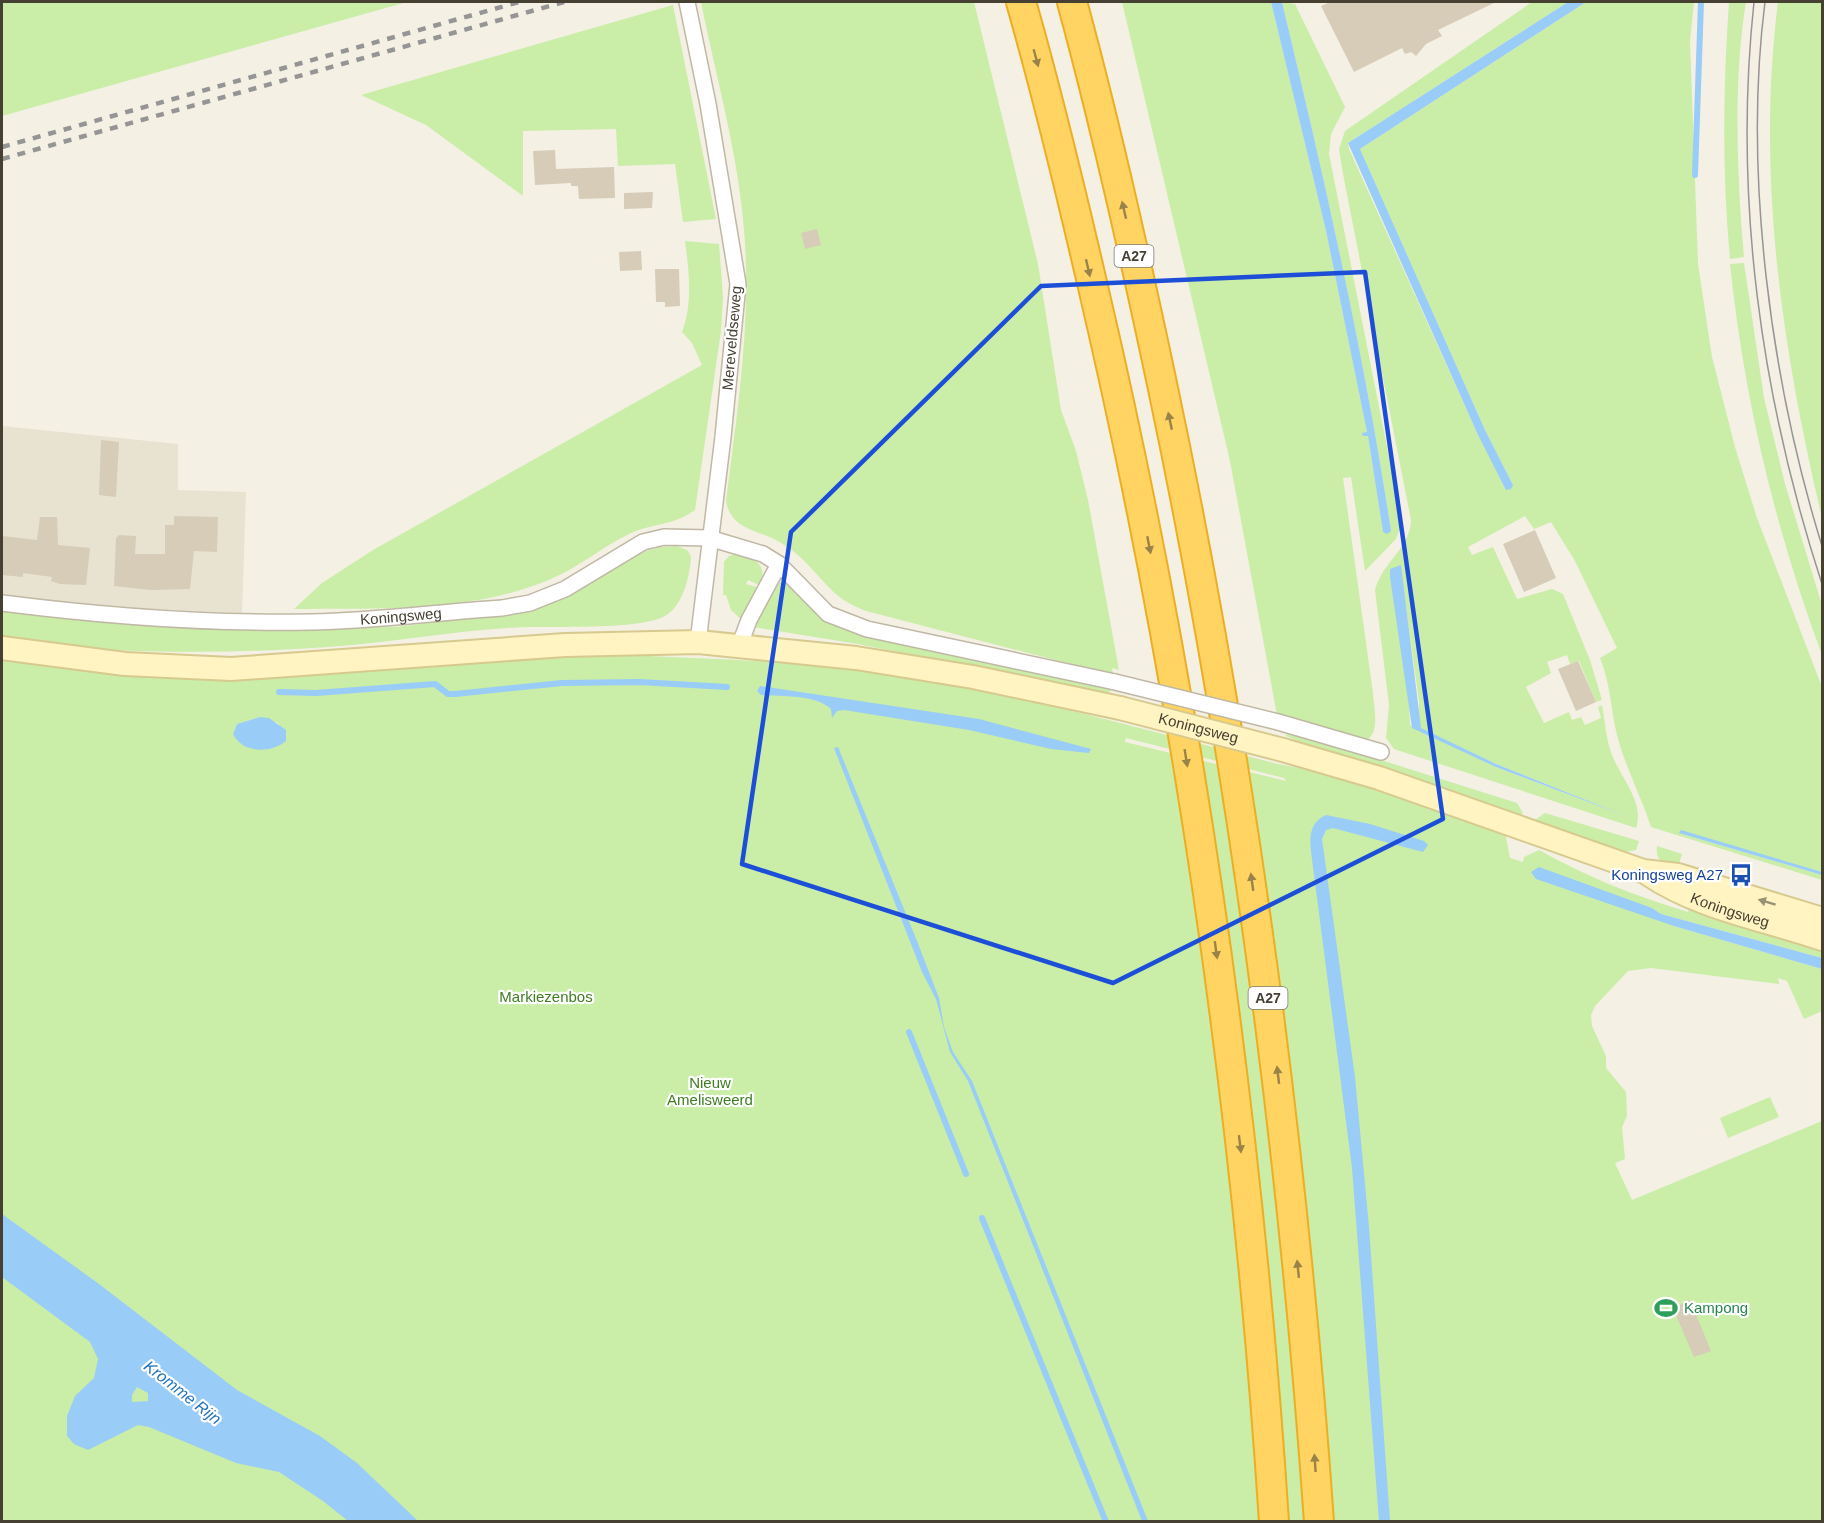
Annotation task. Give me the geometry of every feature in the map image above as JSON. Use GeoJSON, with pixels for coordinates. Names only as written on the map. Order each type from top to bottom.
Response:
{"type":"FeatureCollection","features":[{"type":"Feature","properties":{"kind":"highway"},"geometry":{"type":"LineString","coordinates":[[1021,2],[1054,123],[1120,404],[1188,765],[1219,974],[1244,1178],[1267,1418],[1274,1521]]}},
{"type":"Feature","properties":{"kind":"highway","name":"A27"},"geometry":{"type":"LineString","coordinates":[[1072,2],[1129,232],[1180,468],[1208,612],[1247,843],[1287,1156],[1310,1392],[1319,1521]]}},
{"type":"Feature","properties":{"kind":"main road","name":"Koningsweg"},"geometry":{"type":"LineString","coordinates":[[2,648],[125,664],[231,669],[565,645],[698,642],[740,644],[856,658],[961,675],[1120,708],[1283,750],[1379,778],[1643,871],[1678,875],[1822,919]]}},
{"type":"Feature","properties":{"kind":"main road","name":"Koningsweg"},"geometry":{"type":"LineString","coordinates":[[1643,871],[1673,890],[1708,904],[1822,939]]}},
{"type":"Feature","properties":{"kind":"street","name":"Mereveldseweg"},"geometry":{"type":"LineString","coordinates":[[687,2],[708,104],[738,284],[698,642]]}},
{"type":"Feature","properties":{"kind":"street","name":"Koningsweg"},"geometry":{"type":"LineString","coordinates":[[2,603],[85,613],[230,622],[313,622],[502,608],[530,603],[565,590],[643,542],[664,537],[710,538],[763,554],[779,564],[828,614],[867,629],[1115,682],[1278,723],[1381,752]]}},
{"type":"Feature","properties":{"kind":"street"},"geometry":{"type":"LineString","coordinates":[[740,644],[749,620],[779,564]]}},
{"type":"Feature","properties":{"kind":"highlighted area"},"geometry":{"type":"Polygon","coordinates":[[[1365,272],[1443,819],[1113,983],[742,864],[791,532],[1041,286],[1365,272]]]}},
{"type":"Feature","properties":{"kind":"shaded area"},"geometry":{"type":"Polygon","coordinates":[[[2,426],[178,444],[178,490],[246,492],[242,613],[87,606],[2,595],[2,426]]]}},
{"type":"Feature","properties":{"kind":"green space"},"geometry":{"type":"Polygon","coordinates":[[[2,2],[407,2],[2,116],[2,2]]]}},
{"type":"Feature","properties":{"kind":"green space"},"geometry":{"type":"Polygon","coordinates":[[[701,2],[974,2],[1038,264],[1061,410],[1076,451],[1088,500],[1119,670],[1112,668],[1113,675],[866,611],[837,595],[805,562],[783,544],[741,525],[730,512],[726,502],[745,332],[746,264],[737,172],[701,2]]]}},
{"type":"Feature","properties":{"kind":"green space"},"geometry":{"type":"Polygon","coordinates":[[[1122,2],[1271,2],[1326,231],[1367,432],[1363,433],[1368,436],[1383,531],[1391,531],[1342,265],[1282,2],[1295,4],[1345,107],[1331,134],[1329,154],[1402,523],[1396,539],[1365,571],[1351,477],[1343,478],[1375,712],[1374,731],[1367,740],[1277,715],[1230,461],[1122,2]]]}},
{"type":"Feature","properties":{"kind":"green space"},"geometry":{"type":"Polygon","coordinates":[[[1532,2],[1568,2],[1348,143],[1478,435],[1513,485],[1485,430],[1360,149],[1586,2],[1694,2],[1690,41],[1698,264],[1712,357],[1735,447],[1757,518],[1822,687],[1822,872],[1679,833],[1822,875],[1822,880],[1651,827],[1618,739],[1608,684],[1600,658],[1617,648],[1575,561],[1551,522],[1534,529],[1525,516],[1468,547],[1472,555],[1493,547],[1517,599],[1552,589],[1563,594],[1590,660],[1602,700],[1596,702],[1579,661],[1570,664],[1567,655],[1547,662],[1551,673],[1526,687],[1544,723],[1569,712],[1572,720],[1581,717],[1585,725],[1601,718],[1598,707],[1602,705],[1610,749],[1635,800],[1638,819],[1636,828],[1394,749],[1386,738],[1389,705],[1375,590],[1383,571],[1406,539],[1411,520],[1343,174],[1339,149],[1345,131],[1532,2]],[[1400,565],[1410,725],[1496,767],[1626,816],[1496,764],[1419,728],[1419,701],[1400,565]]]}},
{"type":"Feature","properties":{"kind":"green space"},"geometry":{"type":"Polygon","coordinates":[[[1729,2],[1746,2],[1738,96],[1744,257],[1730,259],[1724,130],[1729,2]]]}},
{"type":"Feature","properties":{"kind":"green space"},"geometry":{"type":"Polygon","coordinates":[[[1778,2],[1822,2],[1822,518],[1795,390],[1777,262],[1770,132],[1772,67],[1778,2]]]}},
{"type":"Feature","properties":{"kind":"green space"},"geometry":{"type":"Polygon","coordinates":[[[673,5],[716,219],[683,222],[675,164],[618,166],[616,129],[523,131],[523,196],[426,125],[361,95],[673,5]]]}},
{"type":"Feature","properties":{"kind":"green space"},"geometry":{"type":"Polygon","coordinates":[[[685,241],[719,244],[723,297],[721,331],[695,510],[671,522],[631,533],[551,579],[489,598],[392,608],[294,609],[322,583],[373,550],[702,365],[692,343],[682,332],[689,298],[685,241]]]}},
{"type":"Feature","properties":{"kind":"green space"},"geometry":{"type":"Polygon","coordinates":[[[1744,263],[1764,398],[1785,484],[1822,605],[1822,655],[1805,608],[1776,511],[1753,413],[1730,264],[1744,263]]]}},
{"type":"Feature","properties":{"kind":"green space"},"geometry":{"type":"Polygon","coordinates":[[[677,546],[687,550],[691,556],[687,581],[681,598],[676,606],[663,617],[631,624],[507,628],[286,650],[124,651],[2,642],[2,609],[256,628],[397,627],[528,610],[637,554],[660,547],[677,546]]]}},
{"type":"Feature","properties":{"kind":"green space"},"geometry":{"type":"Polygon","coordinates":[[[738,554],[759,564],[763,573],[761,586],[748,580],[746,584],[760,588],[743,621],[731,610],[726,595],[723,595],[724,562],[729,556],[738,554]]]}},
{"type":"Feature","properties":{"kind":"green space"},"geometry":{"type":"Polygon","coordinates":[[[786,580],[814,607],[1111,690],[1110,692],[1090,691],[858,644],[753,627],[774,585],[786,580]]]}},
{"type":"Feature","properties":{"kind":"green space","name":"Nieuw Amelisweerd"},"geometry":{"type":"Polygon","coordinates":[[[625,655],[807,665],[915,678],[1052,706],[1278,764],[1325,773],[1505,832],[1510,858],[1523,862],[1524,857],[1539,850],[1593,877],[1649,899],[1688,912],[1690,907],[1822,948],[1822,958],[1661,914],[1652,908],[1612,895],[1677,927],[1822,969],[1822,1011],[1804,1019],[1787,981],[1778,978],[1779,984],[1651,968],[1628,971],[1595,1006],[1591,1015],[1592,1026],[1606,1056],[1606,1068],[1626,1092],[1627,1116],[1622,1127],[1625,1159],[1615,1163],[1632,1200],[1822,1121],[1822,1521],[2,1521],[2,660],[625,655]],[[260,717],[237,724],[233,734],[287,735],[278,723],[260,717]],[[1126,738],[1125,742],[1286,781],[1284,778],[1126,738]]]}},
{"type":"Feature","properties":{"kind":"green space"},"geometry":{"type":"Polygon","coordinates":[[[1287,733],[1346,749],[1517,803],[1523,813],[1521,815],[1399,773],[1312,747],[1286,736],[1287,733]]]}},
{"type":"Feature","properties":{"kind":"green space"},"geometry":{"type":"Polygon","coordinates":[[[1545,813],[1639,841],[1636,850],[1626,852],[1535,820],[1545,813]]]}},
{"type":"Feature","properties":{"kind":"green space"},"geometry":{"type":"Polygon","coordinates":[[[1657,846],[1682,854],[1677,870],[1659,859],[1657,846]]]}},
{"type":"Feature","properties":{"kind":"green space"},"geometry":{"type":"Polygon","coordinates":[[[1770,1097],[1779,1117],[1728,1138],[1720,1118],[1770,1097]]]}},
{"type":"Feature","properties":{"kind":"water"},"geometry":{"type":"Polygon","coordinates":[[[1271,2],[1282,2],[1328,199],[1356,331],[1380,464],[1391,531],[1387,534],[1383,532],[1368,436],[1363,436],[1362,433],[1367,432],[1326,231],[1271,2]]]}},
{"type":"Feature","properties":{"kind":"water"},"geometry":{"type":"Polygon","coordinates":[[[1568,2],[1586,2],[1360,149],[1485,430],[1513,485],[1511,489],[1506,490],[1478,435],[1348,143],[1568,2]]]}},
{"type":"Feature","properties":{"kind":"water"},"geometry":{"type":"Polygon","coordinates":[[[1401,565],[1421,728],[1496,764],[1626,816],[1496,767],[1412,728],[1390,577],[1390,569],[1401,565]]]}},
{"type":"Feature","properties":{"kind":"water"},"geometry":{"type":"Polygon","coordinates":[[[760,686],[979,719],[1091,749],[1089,753],[1051,749],[969,730],[844,710],[837,711],[832,718],[831,709],[824,704],[788,696],[761,695],[757,691],[760,686]]]}},
{"type":"Feature","properties":{"kind":"water"},"geometry":{"type":"Polygon","coordinates":[[[260,717],[269,718],[286,730],[286,741],[272,748],[257,750],[237,740],[233,734],[237,724],[260,717]]]}},
{"type":"Feature","properties":{"kind":"water"},"geometry":{"type":"Polygon","coordinates":[[[838,747],[939,998],[944,1027],[953,1052],[972,1081],[1148,1521],[1142,1521],[968,1081],[950,1052],[936,999],[922,972],[834,748],[838,747]]]}},
{"type":"Feature","properties":{"kind":"water"},"geometry":{"type":"Polygon","coordinates":[[[1326,815],[1370,824],[1424,841],[1428,845],[1423,852],[1333,828],[1326,830],[1322,839],[1355,1077],[1369,1227],[1390,1521],[1379,1521],[1352,1168],[1311,852],[1310,838],[1314,825],[1326,815]]]}},
{"type":"Feature","properties":{"kind":"water"},"geometry":{"type":"Polygon","coordinates":[[[1681,830],[1822,872],[1822,875],[1679,833],[1681,830]]]}},
{"type":"Feature","properties":{"kind":"water"},"geometry":{"type":"Polygon","coordinates":[[[1539,867],[1652,908],[1661,914],[1822,958],[1822,969],[1677,927],[1536,879],[1531,872],[1539,867]]]}},
{"type":"Feature","properties":{"kind":"water","name":"Kromme Rijn"},"geometry":{"type":"Polygon","coordinates":[[[2,1214],[99,1284],[237,1390],[320,1436],[357,1463],[418,1521],[348,1521],[323,1501],[279,1472],[236,1463],[149,1427],[138,1425],[88,1450],[74,1444],[67,1436],[67,1416],[75,1396],[94,1378],[98,1359],[90,1342],[2,1277],[2,1214]],[[137,1387],[132,1395],[132,1402],[148,1401],[148,1393],[137,1387]]]}},
{"type":"Feature","properties":{"kind":"building"},"geometry":{"type":"Polygon","coordinates":[[[1330,2],[1496,2],[1438,30],[1442,36],[1426,44],[1416,56],[1411,52],[1405,54],[1402,48],[1354,72],[1321,6],[1330,2]]]}},
{"type":"Feature","properties":{"kind":"building"},"geometry":{"type":"Polygon","coordinates":[[[555,150],[556,169],[614,167],[615,198],[579,199],[578,186],[571,186],[571,183],[535,185],[533,151],[555,150]]]}},
{"type":"Feature","properties":{"kind":"building"},"geometry":{"type":"Polygon","coordinates":[[[653,192],[652,208],[624,209],[624,193],[653,192]]]}},
{"type":"Feature","properties":{"kind":"building"},"geometry":{"type":"Polygon","coordinates":[[[817,229],[821,245],[805,249],[801,233],[817,229]]]}},
{"type":"Feature","properties":{"kind":"building"},"geometry":{"type":"Polygon","coordinates":[[[641,251],[642,270],[620,271],[619,252],[641,251]]]}},
{"type":"Feature","properties":{"kind":"building"},"geometry":{"type":"Polygon","coordinates":[[[655,269],[679,269],[680,306],[665,307],[665,302],[656,302],[655,269]]]}},
{"type":"Feature","properties":{"kind":"building"},"geometry":{"type":"Polygon","coordinates":[[[101,440],[119,442],[116,497],[99,495],[101,440]]]}},
{"type":"Feature","properties":{"kind":"building"},"geometry":{"type":"Polygon","coordinates":[[[174,516],[218,517],[217,552],[194,551],[190,589],[150,590],[114,586],[116,538],[119,535],[136,536],[135,554],[165,554],[165,525],[174,525],[174,516]]]}},
{"type":"Feature","properties":{"kind":"building"},"geometry":{"type":"Polygon","coordinates":[[[40,517],[57,517],[58,545],[90,548],[86,585],[60,584],[51,581],[52,577],[23,573],[23,577],[2,575],[2,536],[37,540],[40,517]]]}},
{"type":"Feature","properties":{"kind":"building"},"geometry":{"type":"Polygon","coordinates":[[[1535,530],[1556,578],[1524,592],[1503,544],[1535,530]]]}},
{"type":"Feature","properties":{"kind":"building"},"geometry":{"type":"Polygon","coordinates":[[[1578,661],[1596,702],[1576,711],[1558,669],[1578,661]]]}},
{"type":"Feature","properties":{"kind":"building"},"geometry":{"type":"Polygon","coordinates":[[[1690,1300],[1711,1351],[1694,1357],[1673,1308],[1690,1300]]]}},
{"type":"Feature","properties":{"kind":"waterway"},"geometry":{"type":"LineString","coordinates":[[1695,175],[1701,2]]}},
{"type":"Feature","properties":{"kind":"waterway"},"geometry":{"type":"LineString","coordinates":[[279,692],[316,693],[435,684],[448,694],[562,683],[639,682],[727,687]]}},
{"type":"Feature","properties":{"kind":"waterway"},"geometry":{"type":"LineString","coordinates":[[909,1032],[966,1174]]}},
{"type":"Feature","properties":{"kind":"waterway"},"geometry":{"type":"LineString","coordinates":[[982,1218],[1106,1522]]}},
{"type":"Feature","properties":{"kind":"tram line"},"geometry":{"type":"LineString","coordinates":[[1754,2],[1748,76],[1747,149],[1750,223],[1757,296],[1768,369],[1783,442],[1822,584]]}},
{"type":"Feature","properties":{"kind":"tram line"},"geometry":{"type":"LineString","coordinates":[[1765,2],[1759,68],[1757,136],[1766,277],[1788,416],[1822,546]]}},
{"type":"Feature","properties":{"kind":"railway"},"geometry":{"type":"LineString","coordinates":[[2,147],[519,2]]}},
{"type":"Feature","properties":{"kind":"railway"},"geometry":{"type":"LineString","coordinates":[[2,159],[564,2]]}},
{"type":"Feature","properties":{"kind":"place","name":"Koningsweg A27"},"geometry":{"type":"Point","coordinates":[1741,875]}},
{"type":"Feature","properties":{"kind":"place","name":"Kampong"},"geometry":{"type":"Point","coordinates":[1666,1308]}},
{"type":"Feature","properties":{"kind":"park label","name":"Markiezenbos"},"geometry":{"type":"Point","coordinates":[546,997]}}]}
